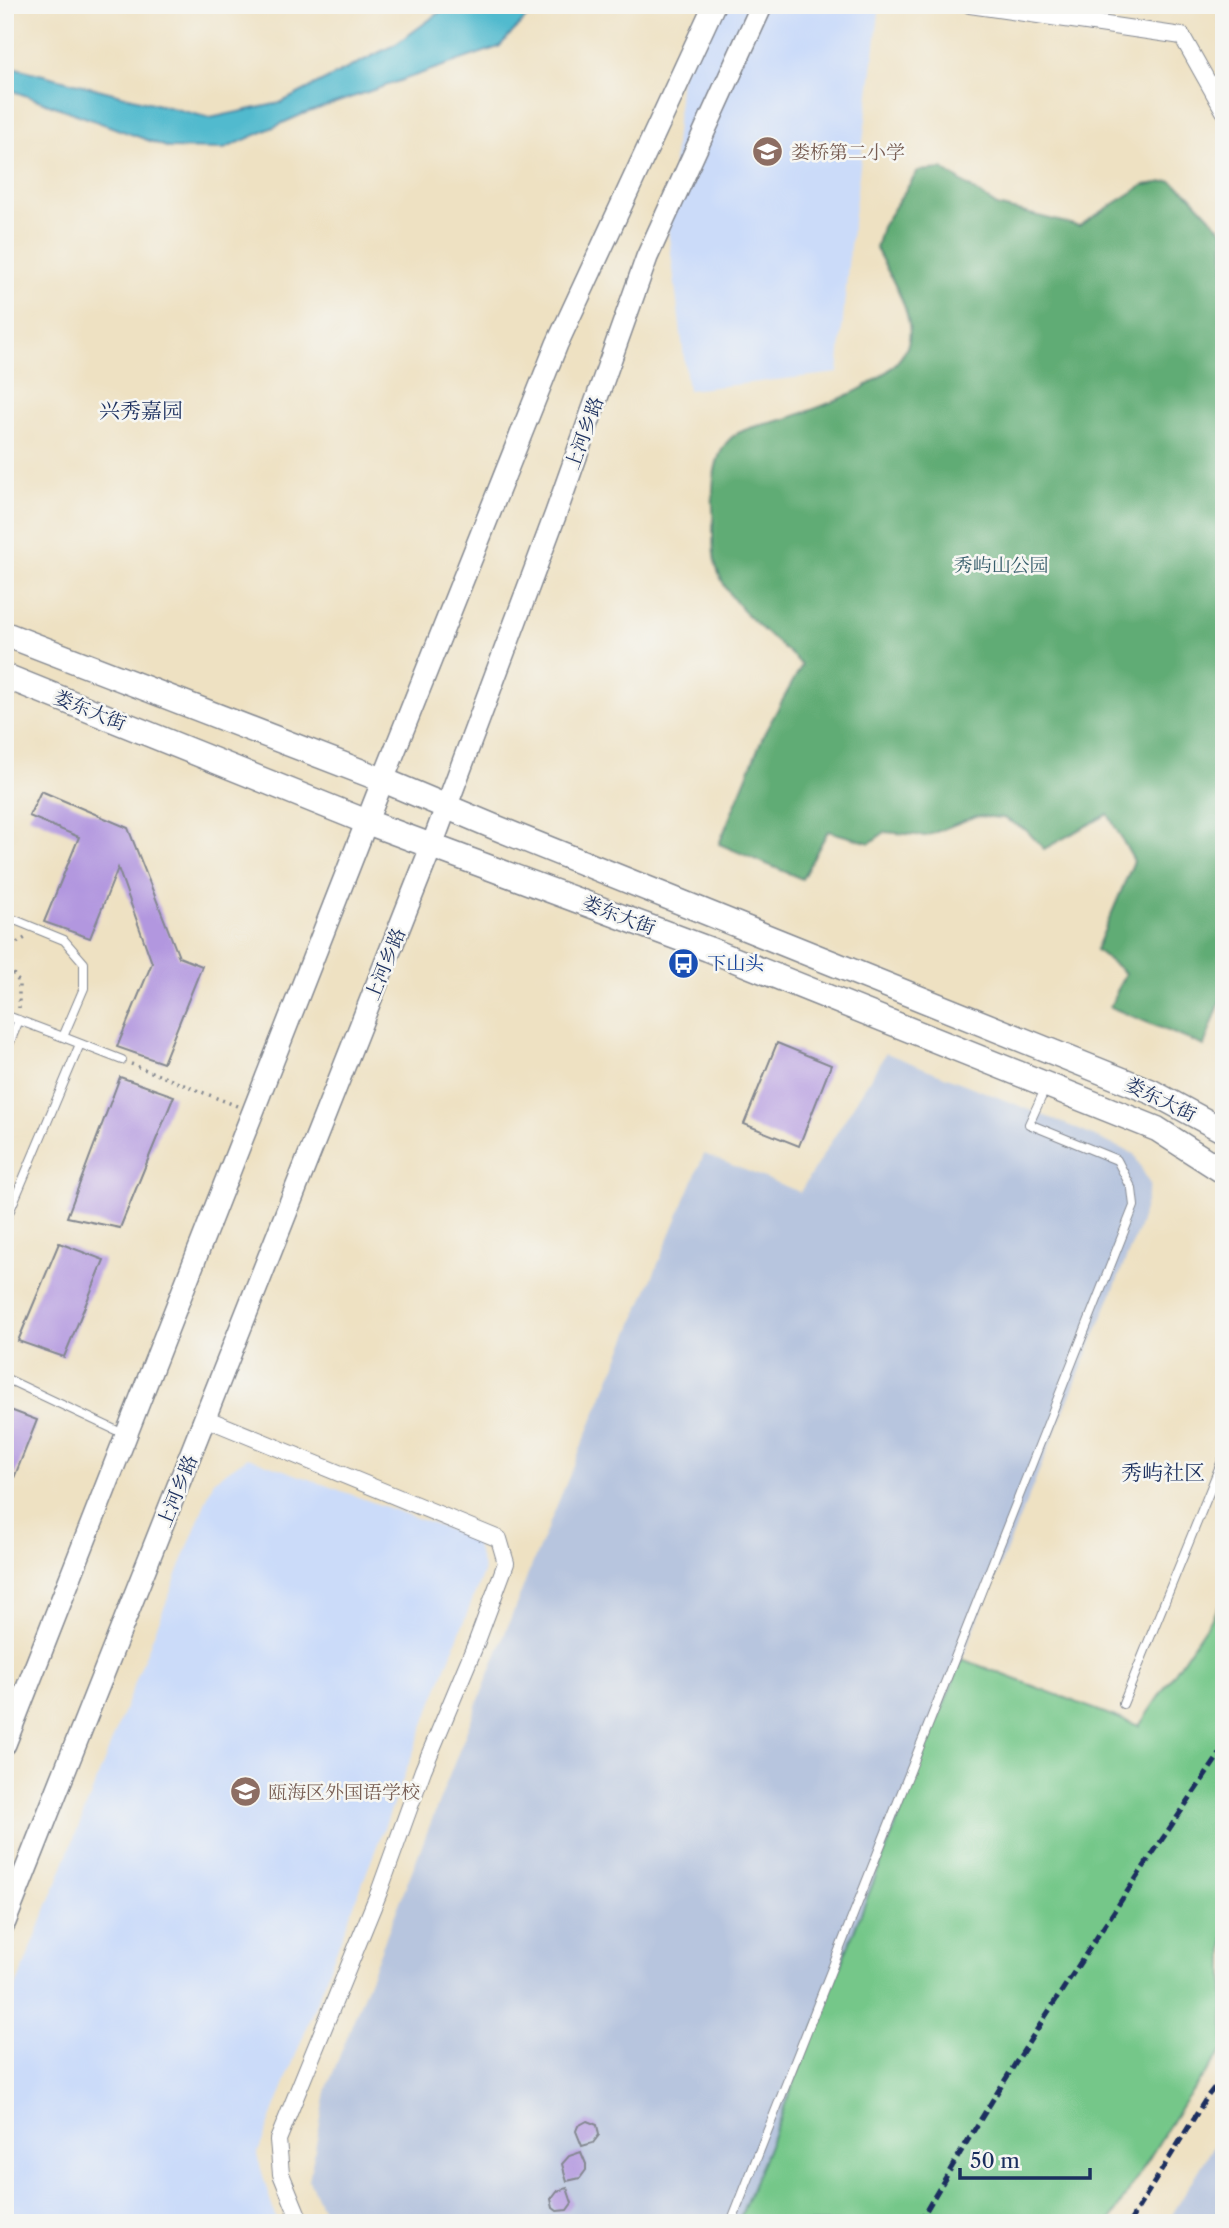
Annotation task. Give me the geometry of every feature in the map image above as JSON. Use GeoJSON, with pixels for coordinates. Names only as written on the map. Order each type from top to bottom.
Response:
{"type":"FeatureCollection","features":[{"type":"Feature","properties":{"kind":"main road"},"geometry":{"type":"LineString","coordinates":[[5,1744],[366,822],[557,344],[714,5]]}},
{"type":"Feature","properties":{"kind":"main road","name":"上河乡路"},"geometry":{"type":"LineString","coordinates":[[5,1922],[432,845],[561,500],[647,257],[762,5]]}},
{"type":"Feature","properties":{"kind":"main road","name":"娄东大街"},"geometry":{"type":"LineString","coordinates":[[5,634],[383,780],[1152,1092],[1224,1131]]}},
{"type":"Feature","properties":{"kind":"main road","name":"娄东大街"},"geometry":{"type":"LineString","coordinates":[[5,676],[366,822],[708,949],[1047,1084],[1157,1129],[1224,1172]]}},
{"type":"Feature","properties":{"kind":"street"},"geometry":{"type":"LineString","coordinates":[[970,5],[1182,36],[1224,111]]}},
{"type":"Feature","properties":{"kind":"street"},"geometry":{"type":"LineString","coordinates":[[205,1418],[499,1539],[506,1563],[477,1641],[423,1770],[379,1892],[278,2140],[281,2174],[301,2223]]}},
{"type":"Feature","properties":{"kind":"lane"},"geometry":{"type":"LineString","coordinates":[[5,916],[64,940],[84,963],[84,988],[63,1037]]}},
{"type":"Feature","properties":{"kind":"lane"},"geometry":{"type":"LineString","coordinates":[[5,1015],[122,1060]]}},
{"type":"Feature","properties":{"kind":"lane"},"geometry":{"type":"LineString","coordinates":[[5,1054],[19,1020]]}},
{"type":"Feature","properties":{"kind":"lane"},"geometry":{"type":"LineString","coordinates":[[5,1222],[80,1044]]}},
{"type":"Feature","properties":{"kind":"lane"},"geometry":{"type":"LineString","coordinates":[[732,2223],[1134,1206],[1132,1189],[1117,1160],[1030,1124],[1047,1084]]}},
{"type":"Feature","properties":{"kind":"lane"},"geometry":{"type":"LineString","coordinates":[[5,1378],[126,1435]]}},
{"type":"Feature","properties":{"kind":"lane"},"geometry":{"type":"LineString","coordinates":[[1123,1704],[1224,1456]]}},
{"type":"Feature","properties":{"kind":"path"},"geometry":{"type":"LineString","coordinates":[[5,950],[38,929]]}},
{"type":"Feature","properties":{"kind":"path"},"geometry":{"type":"LineString","coordinates":[[5,962],[19,982],[19,1020]]}},
{"type":"Feature","properties":{"kind":"path"},"geometry":{"type":"LineString","coordinates":[[122,1060],[253,1112]]}},
{"type":"Feature","properties":{"kind":"shaded area","name":"娄桥第二小学"},"geometry":{"type":"Polygon","coordinates":[[[715,5],[880,5],[849,255],[838,373],[688,390],[668,229],[681,75],[715,5]]]}},
{"type":"Feature","properties":{"kind":"shaded area"},"geometry":{"type":"Polygon","coordinates":[[[886,1053],[1134,1154],[1150,1185],[1140,1225],[962,1659],[738,2223],[329,2223],[309,2180],[327,2088],[527,1577],[704,1154],[800,1192],[886,1053]]]}},
{"type":"Feature","properties":{"kind":"shaded area","name":"瓯海区外国语学校"},"geometry":{"type":"Polygon","coordinates":[[[248,1457],[474,1539],[484,1570],[257,2155],[277,2223],[5,2223],[5,2015],[214,1480],[248,1457]]]}},
{"type":"Feature","properties":{"kind":"shaded area"},"geometry":{"type":"Polygon","coordinates":[[[1224,2129],[1224,2223],[1167,2223],[1224,2129]]]}},
{"type":"Feature","properties":{"kind":"green space","name":"秀屿山公园"},"geometry":{"type":"Polygon","coordinates":[[[943,169],[997,206],[1079,226],[1144,185],[1171,181],[1187,192],[1224,232],[1224,991],[1204,1046],[1110,1007],[1125,973],[1096,950],[1134,861],[1108,814],[1044,849],[1026,830],[1004,818],[976,816],[926,836],[885,832],[870,843],[828,831],[802,879],[719,844],[764,734],[802,665],[741,608],[722,581],[714,559],[713,545],[713,490],[717,461],[725,445],[737,434],[836,401],[871,383],[898,360],[907,347],[909,323],[906,310],[876,248],[882,227],[918,171],[943,169]]]}},
{"type":"Feature","properties":{"kind":"green space"},"geometry":{"type":"Polygon","coordinates":[[[1224,1599],[1224,2049],[1184,2102],[1109,2223],[738,2223],[962,1659],[1139,1726],[1224,1599]]]}},
{"type":"Feature","properties":{"kind":"water"},"geometry":{"type":"Polygon","coordinates":[[[450,5],[530,5],[527,17],[499,47],[303,114],[224,149],[169,148],[5,88],[5,65],[210,118],[280,103],[396,44],[450,5]]]}},
{"type":"Feature","properties":{"kind":"building"},"geometry":{"type":"Polygon","coordinates":[[[41,791],[128,828],[179,957],[202,966],[163,1063],[117,1047],[152,963],[118,868],[90,938],[44,922],[79,837],[29,816],[41,791]]]}},
{"type":"Feature","properties":{"kind":"building"},"geometry":{"type":"Polygon","coordinates":[[[777,1043],[831,1065],[799,1146],[744,1124],[777,1043]]]}},
{"type":"Feature","properties":{"kind":"building"},"geometry":{"type":"Polygon","coordinates":[[[120,1077],[174,1096],[120,1228],[67,1217],[120,1077]]]}},
{"type":"Feature","properties":{"kind":"building"},"geometry":{"type":"Polygon","coordinates":[[[59,1243],[104,1260],[64,1357],[18,1341],[59,1243]]]}},
{"type":"Feature","properties":{"kind":"building"},"geometry":{"type":"Polygon","coordinates":[[[5,1408],[37,1420],[6,1498],[5,1498],[5,1408]]]}},
{"type":"Feature","properties":{"kind":"building"},"geometry":{"type":"Polygon","coordinates":[[[587,2121],[597,2125],[599,2135],[593,2143],[582,2146],[576,2131],[578,2126],[587,2121]]]}},
{"type":"Feature","properties":{"kind":"building"},"geometry":{"type":"Polygon","coordinates":[[[581,2152],[586,2170],[580,2178],[567,2181],[562,2164],[569,2156],[581,2152]]]}},
{"type":"Feature","properties":{"kind":"building"},"geometry":{"type":"Polygon","coordinates":[[[567,2188],[572,2203],[567,2210],[557,2211],[553,2208],[551,2199],[557,2191],[567,2188]]]}},
{"type":"Feature","properties":{"kind":"railway"},"geometry":{"type":"LineString","coordinates":[[919,2223],[1029,2042],[1224,1748]]}},
{"type":"Feature","properties":{"kind":"railway"},"geometry":{"type":"LineString","coordinates":[[1129,2223],[1207,2097],[1224,2075]]}},
{"type":"Feature","properties":{"kind":"place","name":"娄桥第二小学"},"geometry":{"type":"Point","coordinates":[768,152]}},
{"type":"Feature","properties":{"kind":"place","name":"下山头"},"geometry":{"type":"Point","coordinates":[684,963]}},
{"type":"Feature","properties":{"kind":"place","name":"瓯海区外国语学校"},"geometry":{"type":"Point","coordinates":[245,1792]}},
{"type":"Feature","properties":{"kind":"district","name":"兴秀嘉园"},"geometry":{"type":"Point","coordinates":[141,411]}},
{"type":"Feature","properties":{"kind":"district","name":"秀屿社区"},"geometry":{"type":"Point","coordinates":[1163,1473]}}]}
